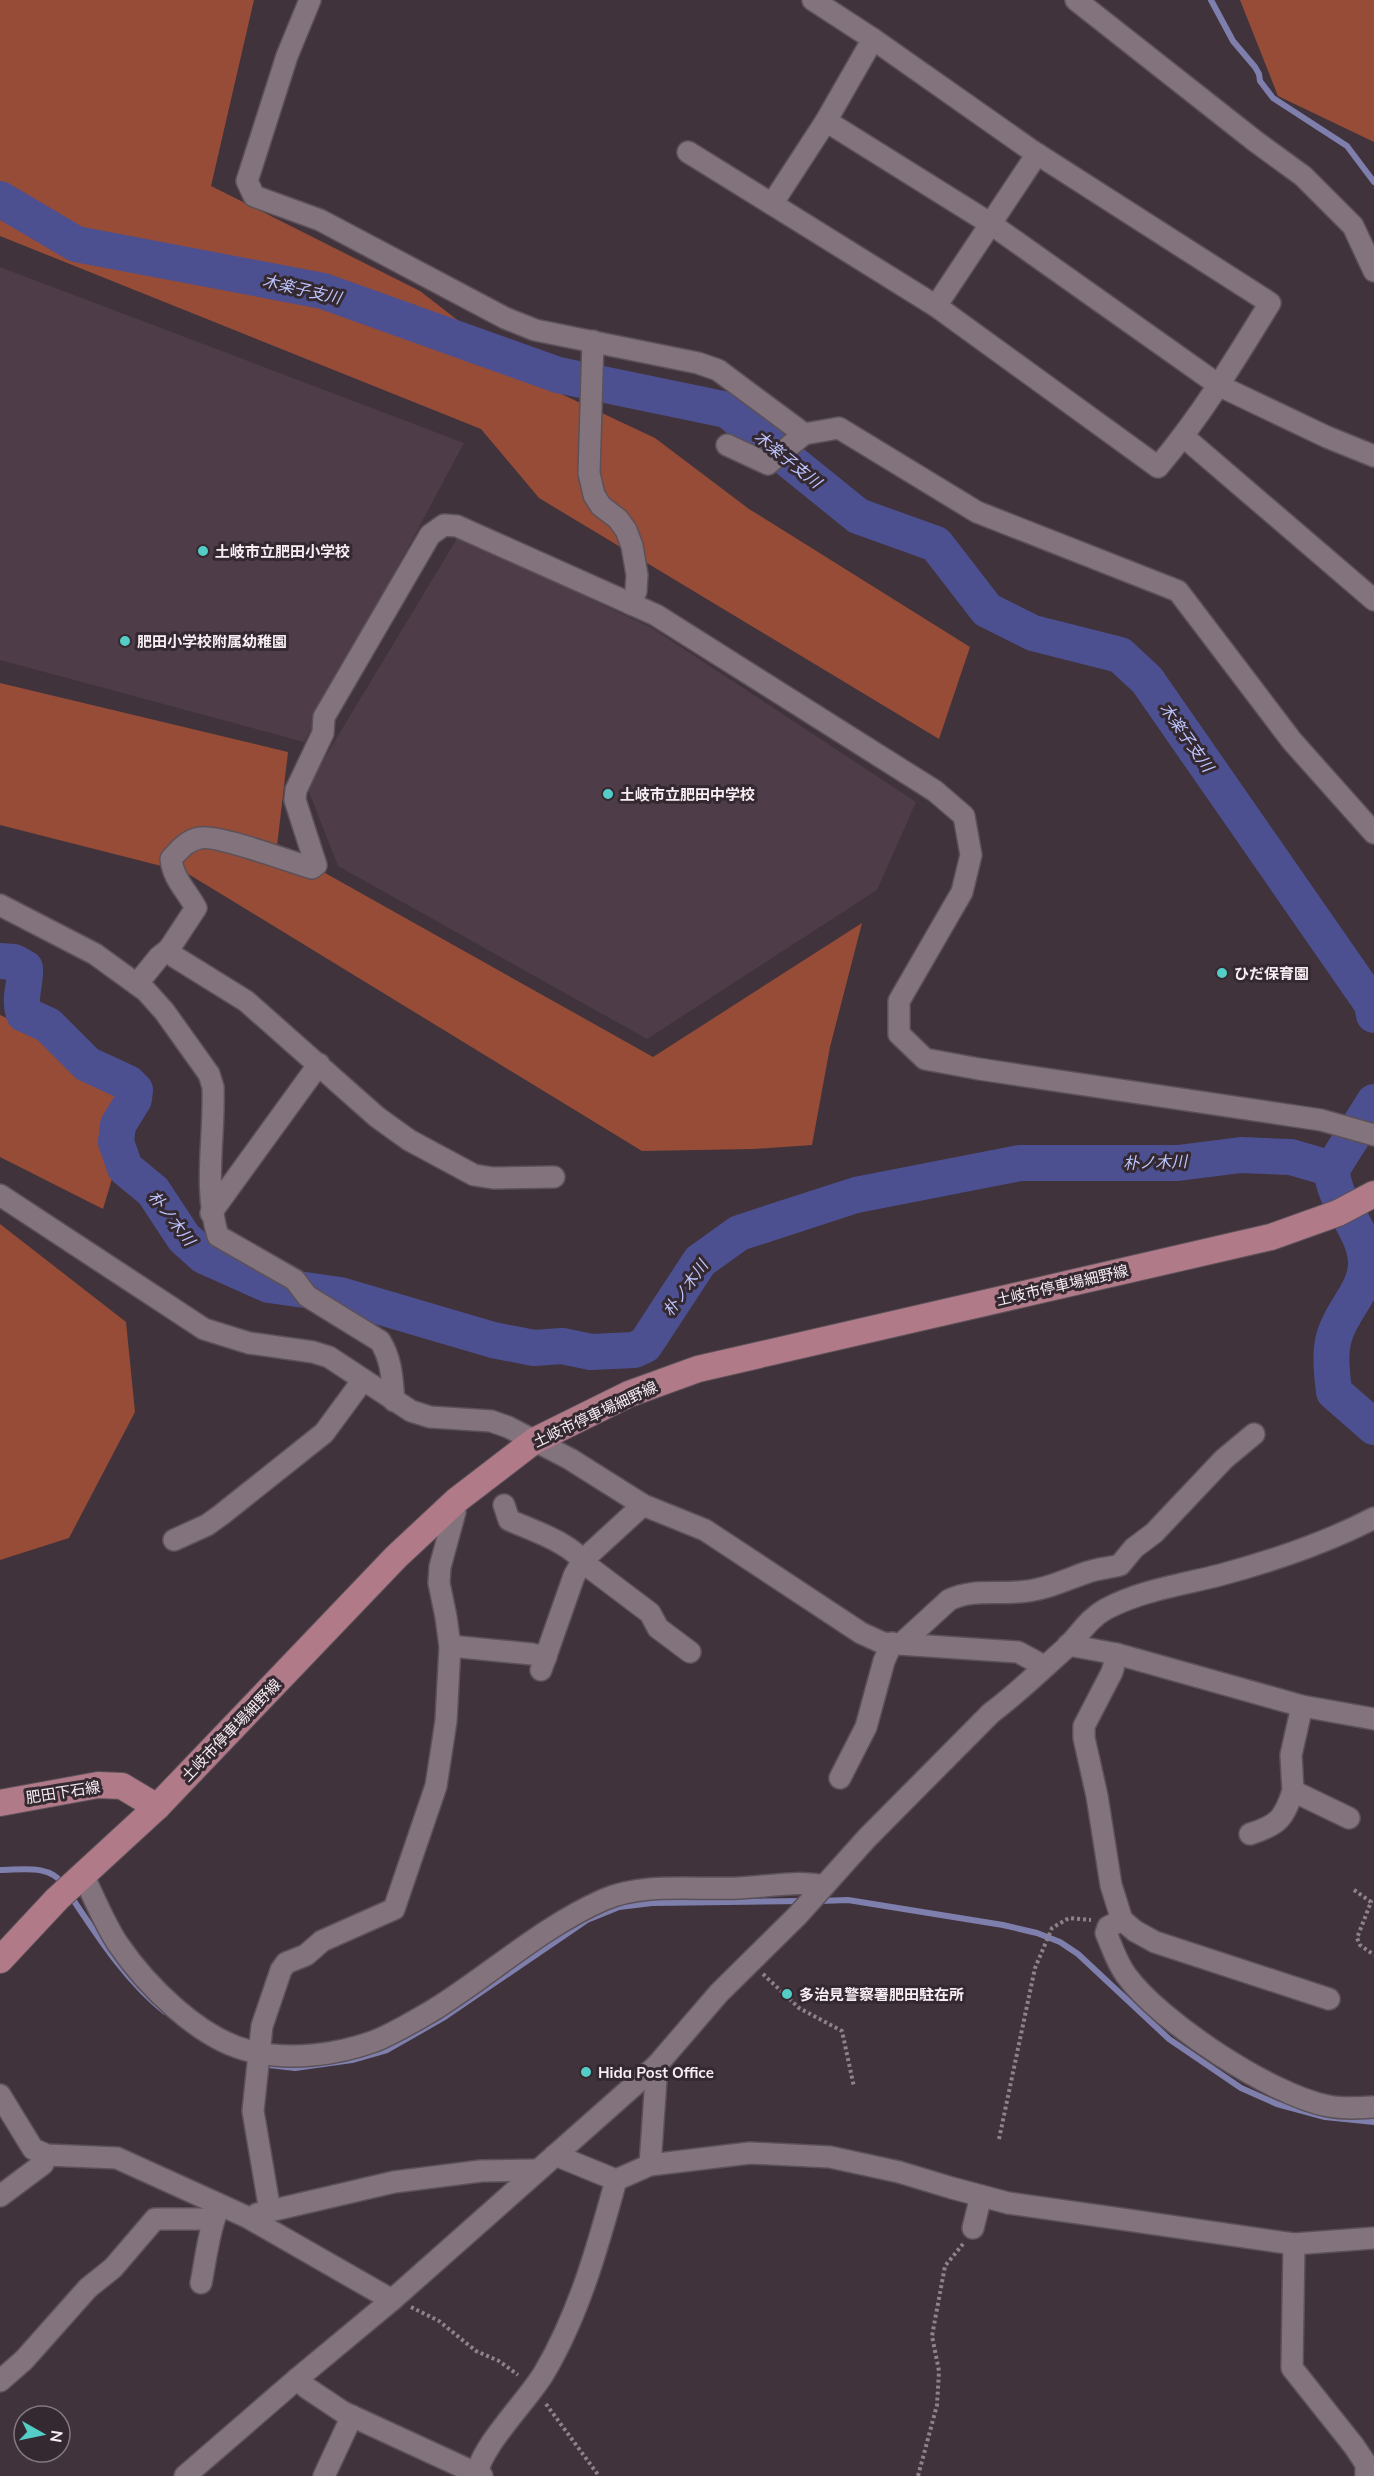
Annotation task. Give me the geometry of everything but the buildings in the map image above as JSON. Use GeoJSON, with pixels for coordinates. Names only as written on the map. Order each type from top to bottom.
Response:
{"type":"FeatureCollection","features":[{"type":"Feature","properties":{"kind":"main road","name":"土岐市停車場細野線"},"geometry":{"type":"LineString","coordinates":[[0,1960],[57,1899],[157,1807],[396,1557],[453,1504],[534,1441],[628,1395],[698,1369],[1272,1237],[1338,1213],[1374,1194]]}},
{"type":"Feature","properties":{"kind":"main road","name":"肥田下石線"},"geometry":{"type":"LineString","coordinates":[[0,1803],[98,1785],[122,1786],[157,1807]]}},
{"type":"Feature","properties":{"kind":"street"},"geometry":{"type":"LineString","coordinates":[[310,0],[287,56],[247,181],[254,196],[320,220],[505,318],[535,330],[698,363],[718,370],[804,434]]}},
{"type":"Feature","properties":{"kind":"street"},"geometry":{"type":"LineString","coordinates":[[688,152],[936,306],[1158,467],[1184,437],[1220,386],[1270,303],[1036,154],[873,39],[813,0]]}},
{"type":"Feature","properties":{"kind":"street"},"geometry":{"type":"LineString","coordinates":[[1076,0],[1303,176],[1353,226],[1374,271]]}},
{"type":"Feature","properties":{"kind":"street"},"geometry":{"type":"LineString","coordinates":[[772,204],[826,121],[873,39]]}},
{"type":"Feature","properties":{"kind":"street"},"geometry":{"type":"LineString","coordinates":[[826,121],[991,224],[1220,386],[1327,437],[1374,456]]}},
{"type":"Feature","properties":{"kind":"street"},"geometry":{"type":"LineString","coordinates":[[936,306],[1036,154]]}},
{"type":"Feature","properties":{"kind":"street"},"geometry":{"type":"LineString","coordinates":[[593,341],[589,473],[594,495],[601,506],[622,525],[632,546],[637,575],[636,591],[631,604]]}},
{"type":"Feature","properties":{"kind":"street"},"geometry":{"type":"LineString","coordinates":[[726,445],[768,464],[804,434],[839,428],[977,512],[1178,591],[1292,741],[1374,833]]}},
{"type":"Feature","properties":{"kind":"street"},"geometry":{"type":"LineString","coordinates":[[1184,437],[1374,600]]}},
{"type":"Feature","properties":{"kind":"street"},"geometry":{"type":"LineString","coordinates":[[137,984],[159,957],[169,949],[196,908],[175,876],[172,865],[171,859],[181,846],[201,837],[312,868],[316,865],[295,800],[296,790],[323,733],[324,717],[430,535],[444,525],[457,526],[656,615],[935,791],[964,816],[971,855],[962,892],[899,1001],[899,1034],[925,1059],[1321,1120],[1374,1135]]}},
{"type":"Feature","properties":{"kind":"street"},"geometry":{"type":"LineString","coordinates":[[0,905],[95,954],[137,984],[164,1011],[209,1074],[213,1087],[211,1213],[218,1236],[295,1280],[307,1296],[380,1341],[388,1353],[394,1401]]}},
{"type":"Feature","properties":{"kind":"street"},"geometry":{"type":"LineString","coordinates":[[169,949],[175,957],[246,1001],[377,1117],[401,1134],[474,1175],[493,1179],[554,1177]]}},
{"type":"Feature","properties":{"kind":"street"},"geometry":{"type":"LineString","coordinates":[[211,1213],[319,1064]]}},
{"type":"Feature","properties":{"kind":"street"},"geometry":{"type":"LineString","coordinates":[[0,1195],[204,1329],[249,1343],[313,1352],[328,1357],[411,1411],[430,1417],[491,1421],[508,1427],[570,1459],[642,1505],[705,1530],[861,1633],[883,1642],[897,1644],[1018,1652],[1044,1666]]}},
{"type":"Feature","properties":{"kind":"street"},"geometry":{"type":"LineString","coordinates":[[174,1540],[207,1525],[324,1433],[363,1380]]}},
{"type":"Feature","properties":{"kind":"street"},"geometry":{"type":"LineString","coordinates":[[840,1778],[866,1727],[884,1661],[897,1644],[949,1600],[958,1595],[990,1591],[1017,1593],[1043,1588],[1067,1582],[1090,1571],[1120,1565],[1134,1548],[1154,1533],[1224,1459],[1254,1434]]}},
{"type":"Feature","properties":{"kind":"street"},"geometry":{"type":"LineString","coordinates":[[270,2211],[253,2111],[262,2026],[281,1970],[286,1962],[306,1955],[322,1941],[394,1909],[436,1786],[446,1721],[450,1646],[439,1583],[440,1567],[455,1512],[453,1504]]}},
{"type":"Feature","properties":{"kind":"street"},"geometry":{"type":"LineString","coordinates":[[504,1505],[509,1520],[553,1539],[583,1560],[650,1613],[658,1628],[690,1652]]}},
{"type":"Feature","properties":{"kind":"street"},"geometry":{"type":"LineString","coordinates":[[450,1646],[532,1654],[544,1664],[574,1576],[583,1560],[642,1505]]}},
{"type":"Feature","properties":{"kind":"street"},"geometry":{"type":"LineString","coordinates":[[185,2476],[393,2300],[657,2065],[719,1993],[798,1916],[867,1838],[982,1721],[1068,1645],[1088,1623],[1103,1611],[1127,1599],[1253,1564],[1327,1540],[1374,1518]]}},
{"type":"Feature","properties":{"kind":"street"},"geometry":{"type":"LineString","coordinates":[[1068,1645],[1117,1654],[1302,1706],[1374,1719]]}},
{"type":"Feature","properties":{"kind":"street"},"geometry":{"type":"LineString","coordinates":[[1117,1654],[1112,1672],[1084,1726],[1084,1738],[1099,1807],[1111,1885],[1115,1924],[1106,1934],[1124,1973],[1175,2023],[1222,2057],[1306,2100],[1345,2109],[1374,2107]]}},
{"type":"Feature","properties":{"kind":"street"},"geometry":{"type":"LineString","coordinates":[[1250,1834],[1276,1824],[1283,1816],[1293,1791],[1291,1755],[1302,1706]]}},
{"type":"Feature","properties":{"kind":"street"},"geometry":{"type":"LineString","coordinates":[[1293,1791],[1349,1818]]}},
{"type":"Feature","properties":{"kind":"street"},"geometry":{"type":"LineString","coordinates":[[81,1877],[116,1941],[137,1970],[158,1992],[199,2026],[248,2051],[258,2062]]}},
{"type":"Feature","properties":{"kind":"street"},"geometry":{"type":"LineString","coordinates":[[258,2062],[303,2056],[375,2041],[435,2008],[581,1910],[622,1893],[802,1884],[822,1888]]}},
{"type":"Feature","properties":{"kind":"street"},"geometry":{"type":"LineString","coordinates":[[1115,1924],[1155,1942],[1329,1999]]}},
{"type":"Feature","properties":{"kind":"street"},"geometry":{"type":"LineString","coordinates":[[650,2165],[657,2065]]}},
{"type":"Feature","properties":{"kind":"street"},"geometry":{"type":"LineString","coordinates":[[0,2095],[33,2149],[47,2155],[117,2158],[217,2212]]}},
{"type":"Feature","properties":{"kind":"street"},"geometry":{"type":"LineString","coordinates":[[555,2155],[616,2180],[650,2165],[750,2153],[830,2157],[899,2172],[1008,2203],[1294,2244],[1374,2238]]}},
{"type":"Feature","properties":{"kind":"street"},"geometry":{"type":"LineString","coordinates":[[0,2196],[44,2164],[47,2155]]}},
{"type":"Feature","properties":{"kind":"street"},"geometry":{"type":"LineString","coordinates":[[247,2217],[394,2182],[481,2171],[537,2170]]}},
{"type":"Feature","properties":{"kind":"street"},"geometry":{"type":"LineString","coordinates":[[297,2379],[307,2388],[352,2416],[478,2475],[491,2444],[534,2387],[563,2337],[602,2231],[616,2180]]}},
{"type":"Feature","properties":{"kind":"street"},"geometry":{"type":"LineString","coordinates":[[973,2228],[981,2196]]}},
{"type":"Feature","properties":{"kind":"street"},"geometry":{"type":"LineString","coordinates":[[201,2283],[217,2212]]}},
{"type":"Feature","properties":{"kind":"street"},"geometry":{"type":"LineString","coordinates":[[0,2380],[24,2360],[88,2288],[113,2268],[154,2219],[217,2212],[247,2217],[393,2300]]}},
{"type":"Feature","properties":{"kind":"street"},"geometry":{"type":"LineString","coordinates":[[1294,2244],[1292,2368],[1360,2455],[1366,2464],[1366,2476]]}},
{"type":"Feature","properties":{"kind":"street"},"geometry":{"type":"LineString","coordinates":[[324,2476],[352,2416]]}},
{"type":"Feature","properties":{"kind":"path"},"geometry":{"type":"LineString","coordinates":[[1354,1890],[1371,1902],[1357,1938],[1360,1945],[1374,1955]]}},
{"type":"Feature","properties":{"kind":"path"},"geometry":{"type":"LineString","coordinates":[[999,2139],[1035,1968],[1052,1928],[1072,1918],[1115,1924]]}},
{"type":"Feature","properties":{"kind":"path"},"geometry":{"type":"LineString","coordinates":[[751,1962],[799,2008],[842,2031],[854,2087]]}},
{"type":"Feature","properties":{"kind":"path"},"geometry":{"type":"LineString","coordinates":[[918,2476],[937,2405],[939,2370],[932,2336],[945,2266],[967,2240],[973,2228]]}},
{"type":"Feature","properties":{"kind":"path"},"geometry":{"type":"LineString","coordinates":[[393,2300],[439,2321],[476,2351],[499,2361],[534,2387],[598,2476]]}},
{"type":"Feature","properties":{"kind":"shaded area"},"geometry":{"type":"Polygon","coordinates":[[[0,0],[254,0],[211,186],[420,291],[540,384],[655,438],[749,509],[970,647],[939,739],[539,498],[481,429],[0,236],[0,0]]]}},
{"type":"Feature","properties":{"kind":"shaded area"},"geometry":{"type":"Polygon","coordinates":[[[1240,0],[1374,0],[1374,142],[1278,96],[1240,0]]]}},
{"type":"Feature","properties":{"kind":"shaded area","name":"土岐市立肥田小学校"},"geometry":{"type":"Polygon","coordinates":[[[0,267],[464,443],[304,742],[0,660],[0,267]]]}},
{"type":"Feature","properties":{"kind":"shaded area","name":"土岐市立肥田中学校"},"geometry":{"type":"Polygon","coordinates":[[[458,537],[652,628],[916,802],[877,890],[647,1039],[338,866],[307,787],[458,537]]]}},
{"type":"Feature","properties":{"kind":"shaded area"},"geometry":{"type":"Polygon","coordinates":[[[0,683],[288,752],[277,846],[653,1057],[862,923],[830,1047],[812,1145],[753,1149],[642,1151],[185,872],[0,825],[0,683]]]}},
{"type":"Feature","properties":{"kind":"shaded area"},"geometry":{"type":"Polygon","coordinates":[[[0,1015],[142,1078],[103,1209],[0,1157],[0,1015]]]}},
{"type":"Feature","properties":{"kind":"shaded area"},"geometry":{"type":"Polygon","coordinates":[[[0,1224],[126,1322],[135,1412],[69,1538],[0,1560],[0,1224]]]}},
{"type":"Feature","properties":{"kind":"waterway"},"geometry":{"type":"LineString","coordinates":[[1211,0],[1233,41],[1255,67],[1260,81],[1273,98],[1347,146],[1374,182]]}},
{"type":"Feature","properties":{"kind":"waterway","name":"木楽子支川"},"geometry":{"type":"LineString","coordinates":[[0,199],[76,244],[323,291],[558,375],[727,410],[858,516],[936,544],[987,610],[1033,633],[1120,655],[1147,680],[1372,1004],[1374,1015]]}},
{"type":"Feature","properties":{"kind":"waterway","name":"朴ノ木川"},"geometry":{"type":"LineString","coordinates":[[0,961],[14,962],[25,968],[22,997],[24,1014],[48,1025],[87,1064],[128,1083],[135,1090],[134,1099],[118,1125],[116,1142],[125,1168],[153,1191],[184,1238],[204,1256],[269,1285],[340,1295],[493,1340],[534,1348],[562,1346],[591,1352],[634,1350],[645,1345],[700,1261],[739,1233],[856,1195],[1020,1163],[1178,1163],[1241,1155],[1291,1157],[1332,1169],[1337,1193],[1361,1239],[1366,1263],[1363,1281],[1341,1321],[1332,1344],[1334,1392],[1374,1427]]}},
{"type":"Feature","properties":{"kind":"waterway","name":"木楽子支川"},"geometry":{"type":"LineString","coordinates":[[1332,1169],[1374,1102]]}},
{"type":"Feature","properties":{"kind":"waterway"},"geometry":{"type":"LineString","coordinates":[[0,1870],[43,1871],[50,1873],[63,1884]]}},
{"type":"Feature","properties":{"kind":"waterway"},"geometry":{"type":"LineString","coordinates":[[70,1895],[125,1972],[165,2012]]}},
{"type":"Feature","properties":{"kind":"waterway"},"geometry":{"type":"LineString","coordinates":[[819,1901],[848,1900],[1003,1925],[1037,1933],[1060,1942],[1078,1954],[1169,2039],[1241,2088],[1277,2104],[1325,2117],[1374,2122]]}},
{"type":"Feature","properties":{"kind":"waterway"},"geometry":{"type":"LineString","coordinates":[[269,2065],[295,2068],[352,2060],[387,2050],[443,2018],[587,1920],[619,1907],[652,1903],[803,1901]]}},
{"type":"Feature","properties":{"kind":"place","name":"土岐市立肥田小学校"},"geometry":{"type":"Point","coordinates":[203,551]}},
{"type":"Feature","properties":{"kind":"place","name":"肥田小学校附属幼稚園"},"geometry":{"type":"Point","coordinates":[125,641]}},
{"type":"Feature","properties":{"kind":"place","name":"土岐市立肥田中学校"},"geometry":{"type":"Point","coordinates":[608,794]}},
{"type":"Feature","properties":{"kind":"place","name":"ひだ保育園"},"geometry":{"type":"Point","coordinates":[1222,973]}},
{"type":"Feature","properties":{"kind":"place","name":"多治見警察署肥田駐在所"},"geometry":{"type":"Point","coordinates":[787,1994]}},
{"type":"Feature","properties":{"kind":"place","name":"Hida Post Office"},"geometry":{"type":"Point","coordinates":[586,2072]}}]}
